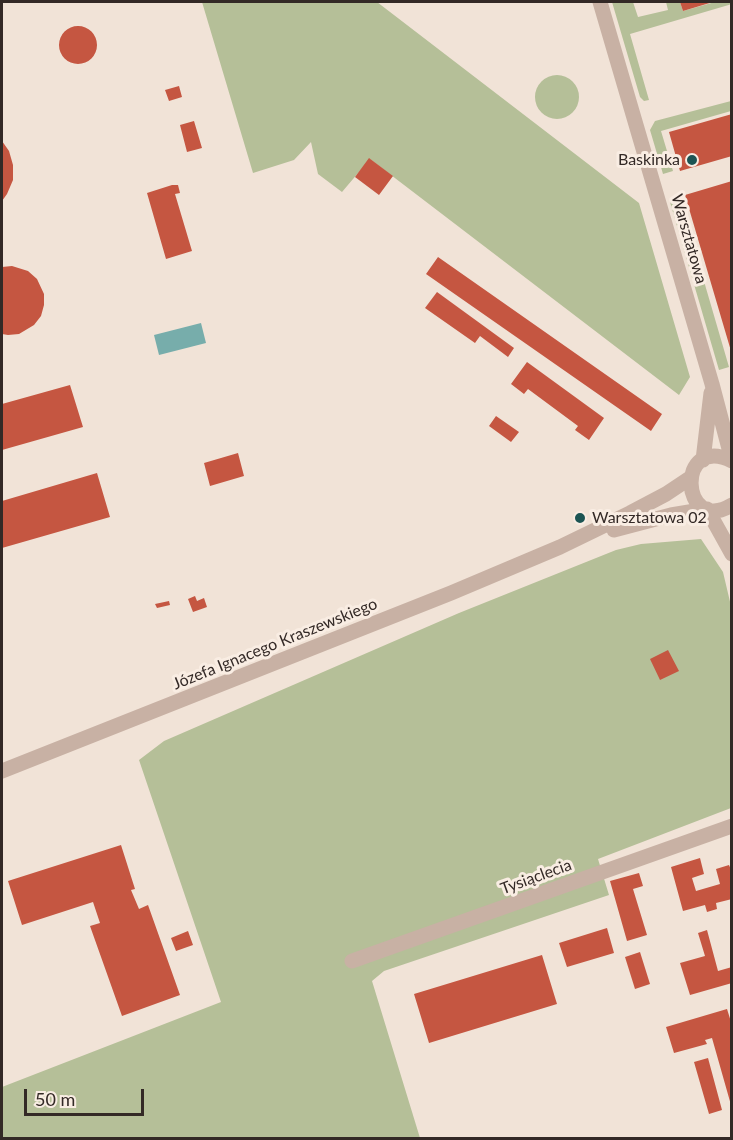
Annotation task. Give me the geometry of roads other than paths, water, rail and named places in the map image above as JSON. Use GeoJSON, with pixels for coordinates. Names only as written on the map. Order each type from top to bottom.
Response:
{"type":"FeatureCollection","features":[{"type":"Feature","properties":{"kind":"street","name":"Warsztatowa"},"geometry":{"type":"LineString","coordinates":[[600,2],[712,384],[732,460]]}},
{"type":"Feature","properties":{"kind":"street","name":"Warsztatowa"},"geometry":{"type":"LineString","coordinates":[[703,460],[712,384]]}},
{"type":"Feature","properties":{"kind":"street"},"geometry":{"type":"LineString","coordinates":[[732,460],[718,456],[703,460],[697,465],[690,478],[691,493],[700,506],[707,509],[732,554]]}},
{"type":"Feature","properties":{"kind":"street","name":"Józefa Ignacego Kraszewskiego"},"geometry":{"type":"LineString","coordinates":[[2,771],[451,593],[560,547],[666,494],[690,478]]}},
{"type":"Feature","properties":{"kind":"street","name":"Józefa Ignacego Kraszewskiego"},"geometry":{"type":"LineString","coordinates":[[560,547],[630,524],[707,509],[722,510],[732,506]]}},
{"type":"Feature","properties":{"kind":"street","name":"Tysiąclecia"},"geometry":{"type":"LineString","coordinates":[[352,961],[732,826]]}},
{"type":"Feature","properties":{"kind":"water"},"geometry":{"type":"Polygon","coordinates":[[[201,323],[206,343],[159,355],[154,335],[201,323]]]}},
{"type":"Feature","properties":{"kind":"place","name":"Baskinka"},"geometry":{"type":"Point","coordinates":[692,160]}},
{"type":"Feature","properties":{"kind":"place","name":"Warsztatowa 02"},"geometry":{"type":"Point","coordinates":[580,518]}}]}
